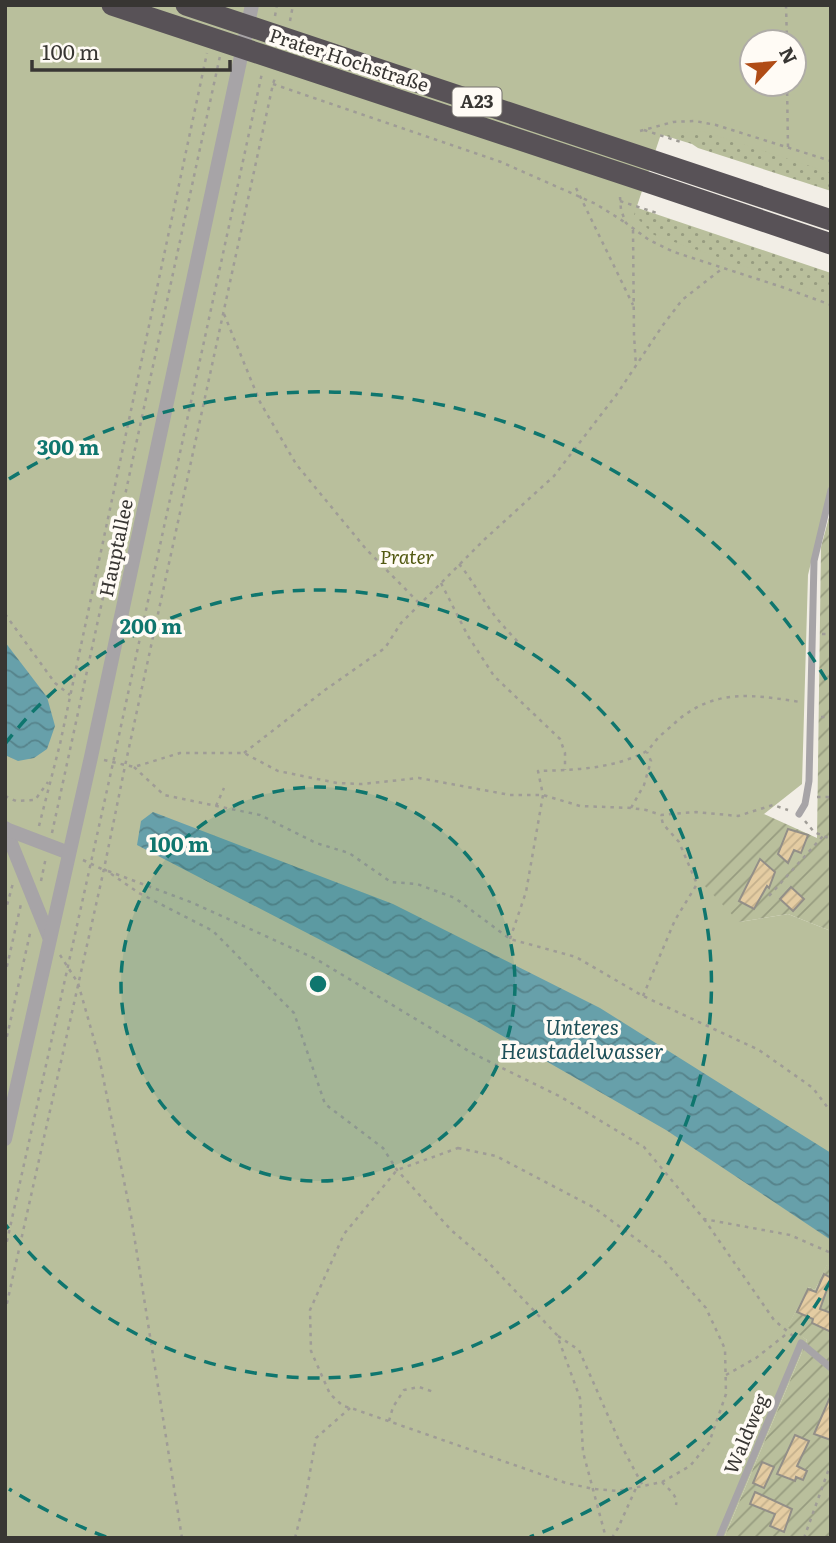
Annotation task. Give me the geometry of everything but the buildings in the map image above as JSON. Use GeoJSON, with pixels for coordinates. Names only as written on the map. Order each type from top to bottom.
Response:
{"type":"FeatureCollection","features":[{"type":"Feature","properties":{"kind":"highway","name":"Prater Hochstraße"},"geometry":{"type":"LineString","coordinates":[[112,5],[831,244]]}},
{"type":"Feature","properties":{"kind":"highway","name":"Prater Hochstraße"},"geometry":{"type":"LineString","coordinates":[[186,5],[831,219]]}},
{"type":"Feature","properties":{"kind":"street","name":"Hauptallee"},"geometry":{"type":"LineString","coordinates":[[5,1139],[253,5]]}},
{"type":"Feature","properties":{"kind":"street"},"geometry":{"type":"LineString","coordinates":[[6,829],[69,853]]}},
{"type":"Feature","properties":{"kind":"street"},"geometry":{"type":"LineString","coordinates":[[6,829],[49,937]]}},
{"type":"Feature","properties":{"kind":"lane"},"geometry":{"type":"LineString","coordinates":[[799,814],[805,804],[809,782],[814,561],[831,490]]}},
{"type":"Feature","properties":{"kind":"lane"},"geometry":{"type":"LineString","coordinates":[[801,1343],[831,1368]]}},
{"type":"Feature","properties":{"kind":"lane","name":"Waldweg"},"geometry":{"type":"LineString","coordinates":[[719,1538],[801,1343]]}},
{"type":"Feature","properties":{"kind":"path"},"geometry":{"type":"LineString","coordinates":[[273,24],[277,5]]}},
{"type":"Feature","properties":{"kind":"path"},"geometry":{"type":"LineString","coordinates":[[291,16],[293,5]]}},
{"type":"Feature","properties":{"kind":"path"},"geometry":{"type":"LineString","coordinates":[[786,5],[787,28]]}},
{"type":"Feature","properties":{"kind":"path"},"geometry":{"type":"LineString","coordinates":[[36,904],[51,779],[209,46]]}},
{"type":"Feature","properties":{"kind":"path"},"geometry":{"type":"LineString","coordinates":[[42,843],[222,46]]}},
{"type":"Feature","properties":{"kind":"path"},"geometry":{"type":"LineString","coordinates":[[5,1251],[263,66]]}},
{"type":"Feature","properties":{"kind":"path"},"geometry":{"type":"LineString","coordinates":[[5,1312],[104,869],[272,84],[278,72]]}},
{"type":"Feature","properties":{"kind":"path"},"geometry":{"type":"LineString","coordinates":[[272,84],[501,162],[608,211],[649,240],[674,252],[831,305]]}},
{"type":"Feature","properties":{"kind":"path"},"geometry":{"type":"LineString","coordinates":[[788,98],[789,148]]}},
{"type":"Feature","properties":{"kind":"path"},"geometry":{"type":"LineString","coordinates":[[684,143],[642,131],[673,122],[695,121],[831,161]]}},
{"type":"Feature","properties":{"kind":"path"},"geometry":{"type":"LineString","coordinates":[[576,188],[634,306]]}},
{"type":"Feature","properties":{"kind":"path"},"geometry":{"type":"LineString","coordinates":[[625,223],[620,199],[660,214]]}},
{"type":"Feature","properties":{"kind":"path"},"geometry":{"type":"LineString","coordinates":[[633,230],[636,366]]}},
{"type":"Feature","properties":{"kind":"path"},"geometry":{"type":"LineString","coordinates":[[244,753],[325,690],[385,648],[401,623],[485,538],[554,476],[617,394],[682,300],[723,268]]}},
{"type":"Feature","properties":{"kind":"path"},"geometry":{"type":"LineString","coordinates":[[223,313],[260,402],[296,464],[366,549],[420,604]]}},
{"type":"Feature","properties":{"kind":"path"},"geometry":{"type":"LineString","coordinates":[[460,564],[493,614],[526,651]]}},
{"type":"Feature","properties":{"kind":"path"},"geometry":{"type":"LineString","coordinates":[[441,583],[468,636],[494,676],[560,739],[565,753],[565,770]]}},
{"type":"Feature","properties":{"kind":"path"},"geometry":{"type":"LineString","coordinates":[[5,614],[55,683],[70,695]]}},
{"type":"Feature","properties":{"kind":"path"},"geometry":{"type":"LineString","coordinates":[[510,939],[526,892],[543,795],[538,771],[598,767],[630,759],[647,752],[660,736],[692,709],[725,697],[751,695],[811,703]]}},
{"type":"Feature","properties":{"kind":"path"},"geometry":{"type":"LineString","coordinates":[[90,757],[134,767],[180,752],[244,753],[278,771],[337,783],[362,784],[419,778],[510,795],[543,795],[580,806],[631,808],[661,815],[696,812],[738,816],[774,806],[799,814],[814,832],[831,839]]}},
{"type":"Feature","properties":{"kind":"path"},"geometry":{"type":"LineString","coordinates":[[631,808],[644,785],[651,761],[647,752]]}},
{"type":"Feature","properties":{"kind":"path"},"geometry":{"type":"LineString","coordinates":[[134,767],[164,795],[260,815],[316,843],[349,853],[391,882],[417,884],[455,898],[510,939],[576,957],[643,996],[759,1050],[813,1088],[831,1112]]}},
{"type":"Feature","properties":{"kind":"path"},"geometry":{"type":"LineString","coordinates":[[5,796],[16,801],[35,800],[51,779]]}},
{"type":"Feature","properties":{"kind":"path"},"geometry":{"type":"LineString","coordinates":[[216,806],[224,788]]}},
{"type":"Feature","properties":{"kind":"path"},"geometry":{"type":"LineString","coordinates":[[807,796],[831,797]]}},
{"type":"Feature","properties":{"kind":"path"},"geometry":{"type":"LineString","coordinates":[[643,996],[675,920],[697,884],[679,842],[663,824],[661,815]]}},
{"type":"Feature","properties":{"kind":"path"},"geometry":{"type":"LineString","coordinates":[[769,896],[823,836]]}},
{"type":"Feature","properties":{"kind":"path"},"geometry":{"type":"LineString","coordinates":[[69,853],[91,865],[193,903],[316,960],[472,1053],[561,1097],[644,1146],[704,1219],[774,1320],[801,1343]]}},
{"type":"Feature","properties":{"kind":"path"},"geometry":{"type":"LineString","coordinates":[[5,913],[7,895],[21,867]]}},
{"type":"Feature","properties":{"kind":"path"},"geometry":{"type":"LineString","coordinates":[[104,869],[139,893],[212,931],[294,1013],[325,1104],[383,1148],[397,1170],[451,1230],[486,1259],[557,1335],[579,1350],[621,1445],[643,1486]]}},
{"type":"Feature","properties":{"kind":"path"},"geometry":{"type":"LineString","coordinates":[[5,975],[27,881]]}},
{"type":"Feature","properties":{"kind":"path"},"geometry":{"type":"LineString","coordinates":[[5,1045],[30,930]]}},
{"type":"Feature","properties":{"kind":"path"},"geometry":{"type":"LineString","coordinates":[[49,937],[78,983],[99,1057],[131,1216],[183,1538]]}},
{"type":"Feature","properties":{"kind":"path"},"geometry":{"type":"LineString","coordinates":[[458,1148],[496,1156],[593,1207],[662,1258],[706,1308],[725,1349],[726,1375],[726,1394],[709,1443],[690,1466],[662,1482],[618,1491],[594,1489],[566,1483],[343,1406],[330,1394],[311,1351],[310,1310],[344,1234],[397,1170],[458,1148]]}},
{"type":"Feature","properties":{"kind":"path"},"geometry":{"type":"LineString","coordinates":[[704,1219],[790,1235],[831,1253]]}},
{"type":"Feature","properties":{"kind":"path"},"geometry":{"type":"LineString","coordinates":[[726,1375],[756,1358],[789,1332]]}},
{"type":"Feature","properties":{"kind":"path"},"geometry":{"type":"LineString","coordinates":[[557,1335],[580,1398],[583,1452],[606,1538]]}},
{"type":"Feature","properties":{"kind":"path"},"geometry":{"type":"LineString","coordinates":[[389,1421],[393,1407],[404,1391],[419,1387],[434,1392]]}},
{"type":"Feature","properties":{"kind":"path"},"geometry":{"type":"LineString","coordinates":[[295,1538],[316,1438],[351,1408]]}},
{"type":"Feature","properties":{"kind":"path"},"geometry":{"type":"LineString","coordinates":[[804,1538],[831,1463]]}},
{"type":"Feature","properties":{"kind":"path"},"geometry":{"type":"LineString","coordinates":[[662,1482],[675,1494],[676,1505]]}},
{"type":"Feature","properties":{"kind":"path"},"geometry":{"type":"LineString","coordinates":[[612,1538],[636,1488]]}},
{"type":"Feature","properties":{"kind":"green space","name":"Prater"},"geometry":{"type":"Polygon","coordinates":[[[5,5],[831,5],[831,173],[702,131],[661,134],[634,215],[654,235],[831,296],[831,480],[808,575],[802,784],[764,814],[739,922],[788,914],[831,931],[831,1267],[827,1265],[815,1290],[809,1287],[788,1326],[807,1340],[724,1538],[5,1538],[5,5]]]}},
{"type":"Feature","properties":{"kind":"green space"},"geometry":{"type":"Polygon","coordinates":[[[686,125],[831,165],[831,191],[653,132],[686,125]]]}},
{"type":"Feature","properties":{"kind":"green space"},"geometry":{"type":"Polygon","coordinates":[[[626,204],[831,273],[831,302],[639,230],[626,204]]]}},
{"type":"Feature","properties":{"kind":"green space"},"geometry":{"type":"Polygon","coordinates":[[[831,510],[831,931],[788,914],[739,922],[702,883],[764,814],[817,838],[821,547],[831,510]]]}},
{"type":"Feature","properties":{"kind":"green space"},"geometry":{"type":"Polygon","coordinates":[[[827,1264],[831,1267],[831,1538],[724,1538],[807,1340],[787,1327],[809,1287],[815,1290],[827,1264]]]}},
{"type":"Feature","properties":{"kind":"water"},"geometry":{"type":"Polygon","coordinates":[[[5,642],[47,697],[55,726],[47,749],[34,758],[18,761],[5,755],[5,642]]]}},
{"type":"Feature","properties":{"kind":"water","name":"Unteres Heustadelwasser"},"geometry":{"type":"Polygon","coordinates":[[[153,812],[393,904],[600,1008],[831,1153],[831,1240],[666,1130],[473,1019],[137,845],[141,821],[153,812]]]}}]}
